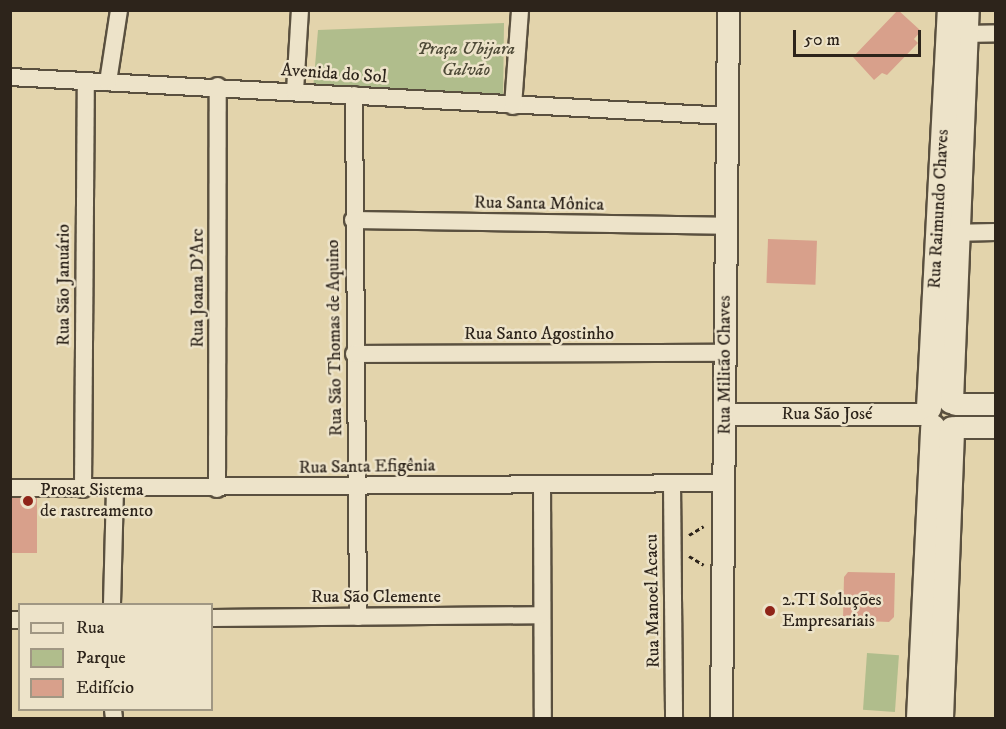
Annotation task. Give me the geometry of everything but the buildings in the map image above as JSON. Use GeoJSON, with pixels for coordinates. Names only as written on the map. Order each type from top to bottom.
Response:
{"type":"FeatureCollection","features":[{"type":"Feature","properties":{"kind":"main road","name":"Rua Raimundo Chaves"},"geometry":{"type":"LineString","coordinates":[[941,718],[943,416],[948,233],[958,22]]}},
{"type":"Feature","properties":{"kind":"main road","name":"Rua Raimundo Chaves"},"geometry":{"type":"LineString","coordinates":[[919,718],[943,416]]}},
{"type":"Feature","properties":{"kind":"street"},"geometry":{"type":"LineString","coordinates":[[108,82],[118,10]]}},
{"type":"Feature","properties":{"kind":"street"},"geometry":{"type":"LineString","coordinates":[[295,91],[300,10]]}},
{"type":"Feature","properties":{"kind":"street"},"geometry":{"type":"LineString","coordinates":[[513,106],[520,10]]}},
{"type":"Feature","properties":{"kind":"street","name":"Rua Militão Chaves"},"geometry":{"type":"LineString","coordinates":[[721,718],[726,414],[725,226],[728,10]]}},
{"type":"Feature","properties":{"kind":"street"},"geometry":{"type":"LineString","coordinates":[[958,22],[996,33]]}},
{"type":"Feature","properties":{"kind":"street","name":"Avenida do Sol"},"geometry":{"type":"LineString","coordinates":[[10,77],[218,86],[513,106],[726,116]]}},
{"type":"Feature","properties":{"kind":"street","name":"Rua São Januário"},"geometry":{"type":"LineString","coordinates":[[83,489],[86,81]]}},
{"type":"Feature","properties":{"kind":"street","name":"Rua Joana D'Arc"},"geometry":{"type":"LineString","coordinates":[[218,86],[218,489]]}},
{"type":"Feature","properties":{"kind":"street","name":"Rua São Thomas de Aquino"},"geometry":{"type":"LineString","coordinates":[[354,95],[354,354],[358,617]]}},
{"type":"Feature","properties":{"kind":"street","name":"Rua Santa Mônica"},"geometry":{"type":"LineString","coordinates":[[353,220],[725,226]]}},
{"type":"Feature","properties":{"kind":"street"},"geometry":{"type":"LineString","coordinates":[[948,233],[996,232]]}},
{"type":"Feature","properties":{"kind":"street","name":"Rua Santo Agostinho"},"geometry":{"type":"LineString","coordinates":[[354,354],[725,354]]}},
{"type":"Feature","properties":{"kind":"street","name":"Rua São José"},"geometry":{"type":"LineString","coordinates":[[943,416],[996,404]]}},
{"type":"Feature","properties":{"kind":"street","name":"Rua São José"},"geometry":{"type":"LineString","coordinates":[[726,414],[943,416],[996,427]]}},
{"type":"Feature","properties":{"kind":"street","name":"Rua Manoel Acacu"},"geometry":{"type":"LineString","coordinates":[[672,483],[674,718]]}},
{"type":"Feature","properties":{"kind":"street","name":"Rua Santa Efigênia"},"geometry":{"type":"LineString","coordinates":[[10,488],[218,489],[724,483]]}},
{"type":"Feature","properties":{"kind":"street"},"geometry":{"type":"LineString","coordinates":[[542,484],[543,718]]}},
{"type":"Feature","properties":{"kind":"street"},"geometry":{"type":"LineString","coordinates":[[112,603],[115,489]]}},
{"type":"Feature","properties":{"kind":"street","name":"Rua São Clemente"},"geometry":{"type":"LineString","coordinates":[[213,618],[541,615]]}},
{"type":"Feature","properties":{"kind":"path"},"geometry":{"type":"LineString","coordinates":[[723,577],[672,546],[724,513]]}},
{"type":"Feature","properties":{"kind":"green space","name":"Praça Ubijara Galvão"},"geometry":{"type":"Polygon","coordinates":[[[504,23],[503,100],[313,90],[318,30],[504,23]]]}},
{"type":"Feature","properties":{"kind":"green space"},"geometry":{"type":"Polygon","coordinates":[[[867,653],[899,655],[895,712],[863,710],[867,653]]]}},
{"type":"Feature","properties":{"kind":"place","name":"Prosat Sistema de rastreamento"},"geometry":{"type":"Point","coordinates":[28,501]}},
{"type":"Feature","properties":{"kind":"place","name":"2.TI Soluções Empresariais"},"geometry":{"type":"Point","coordinates":[770,611]}}]}
